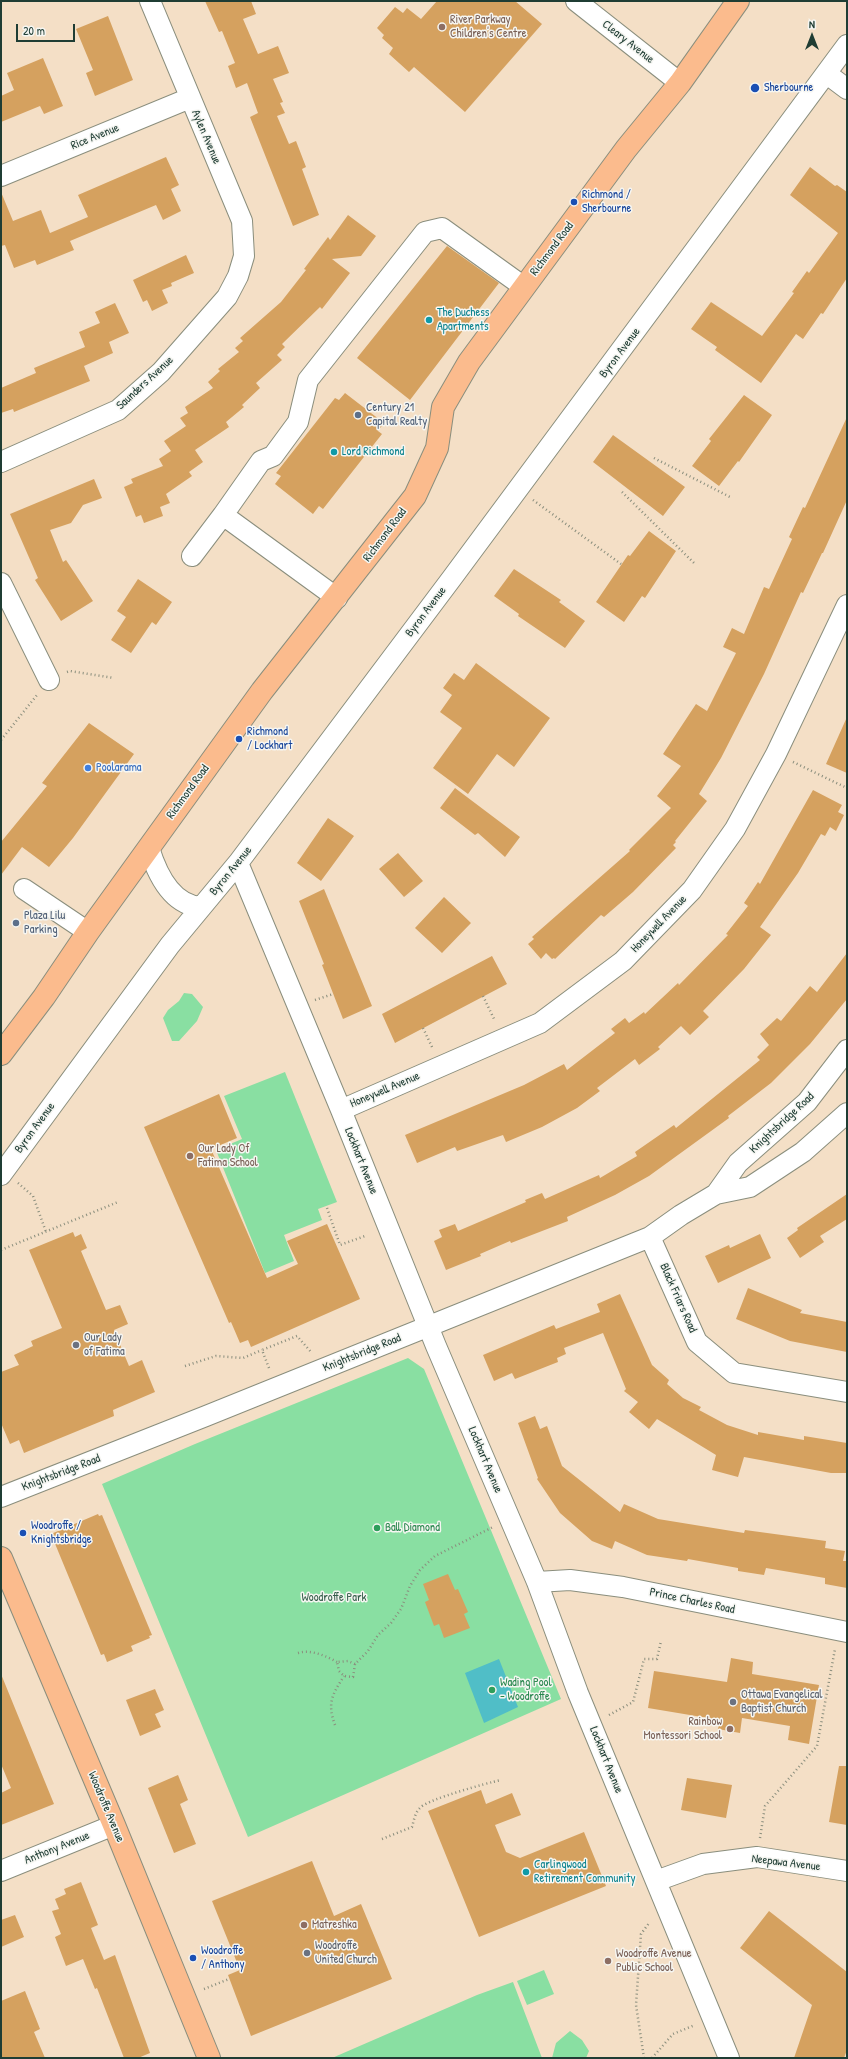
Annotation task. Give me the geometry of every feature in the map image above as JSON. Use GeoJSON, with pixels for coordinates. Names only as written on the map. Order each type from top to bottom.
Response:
{"type":"FeatureCollection","features":[{"type":"Feature","properties":{"kind":"main road","name":"Richmond Road"},"geometry":{"type":"LineString","coordinates":[[1,1054],[44,997],[88,932],[262,691],[337,598],[414,496],[437,448],[443,407],[469,362],[626,149],[680,83],[738,1]]}},
{"type":"Feature","properties":{"kind":"main road","name":"Woodroffe Avenue"},"geometry":{"type":"LineString","coordinates":[[1,1558],[114,1825],[209,2058]]}},
{"type":"Feature","properties":{"kind":"street","name":"Aylen Avenue"},"geometry":{"type":"LineString","coordinates":[[150,1],[242,221],[244,256],[238,276]]}},
{"type":"Feature","properties":{"kind":"street","name":"Cleary Avenue"},"geometry":{"type":"LineString","coordinates":[[576,1],[680,83]]}},
{"type":"Feature","properties":{"kind":"street","name":"Byron Avenue"},"geometry":{"type":"LineString","coordinates":[[2,1174],[170,945],[238,863],[518,490],[847,45]]}},
{"type":"Feature","properties":{"kind":"street"},"geometry":{"type":"LineString","coordinates":[[827,74],[847,89]]}},
{"type":"Feature","properties":{"kind":"street","name":"Rice Avenue"},"geometry":{"type":"LineString","coordinates":[[1,176],[190,98]]}},
{"type":"Feature","properties":{"kind":"street"},"geometry":{"type":"LineString","coordinates":[[192,556],[261,461],[273,456],[298,422],[308,380],[425,232],[442,228],[524,287]]}},
{"type":"Feature","properties":{"kind":"street","name":"Saunders Avenue"},"geometry":{"type":"LineString","coordinates":[[1,462],[118,410],[161,372],[227,297],[238,276]]}},
{"type":"Feature","properties":{"kind":"street"},"geometry":{"type":"LineString","coordinates":[[223,515],[337,598]]}},
{"type":"Feature","properties":{"kind":"street"},"geometry":{"type":"LineString","coordinates":[[1,583],[49,680]]}},
{"type":"Feature","properties":{"kind":"street","name":"Honeywell Avenue"},"geometry":{"type":"LineString","coordinates":[[341,1110],[540,1023],[623,961],[692,890],[735,829],[776,754],[847,604]]}},
{"type":"Feature","properties":{"kind":"street"},"geometry":{"type":"LineString","coordinates":[[149,848],[155,868],[162,882],[175,896],[192,906],[201,907]]}},
{"type":"Feature","properties":{"kind":"street","name":"Lockhart Avenue"},"geometry":{"type":"LineString","coordinates":[[238,863],[341,1110],[428,1327],[537,1582],[591,1724],[729,2058]]}},
{"type":"Feature","properties":{"kind":"street"},"geometry":{"type":"LineString","coordinates":[[24,889],[88,932]]}},
{"type":"Feature","properties":{"kind":"street","name":"Knightsbridge Road"},"geometry":{"type":"LineString","coordinates":[[716,1194],[738,1163],[807,1102],[847,1050]]}},
{"type":"Feature","properties":{"kind":"street","name":"Knightsbridge Road"},"geometry":{"type":"LineString","coordinates":[[1,1497],[650,1237],[716,1194],[750,1187],[804,1152],[847,1113]]}},
{"type":"Feature","properties":{"kind":"street","name":"Black Friars Road"},"geometry":{"type":"LineString","coordinates":[[650,1237],[697,1342],[734,1373],[847,1392]]}},
{"type":"Feature","properties":{"kind":"street","name":"Prince Charles Road"},"geometry":{"type":"LineString","coordinates":[[537,1582],[570,1580],[623,1587],[843,1631]]}},
{"type":"Feature","properties":{"kind":"street","name":"Anthony Avenue"},"geometry":{"type":"LineString","coordinates":[[1,1871],[114,1825]]}},
{"type":"Feature","properties":{"kind":"street","name":"Neepawa Avenue"},"geometry":{"type":"LineString","coordinates":[[656,1881],[703,1864],[757,1857],[847,1871]]}},
{"type":"Feature","properties":{"kind":"path"},"geometry":{"type":"LineString","coordinates":[[654,458],[732,498]]}},
{"type":"Feature","properties":{"kind":"path"},"geometry":{"type":"LineString","coordinates":[[518,490],[621,564]]}},
{"type":"Feature","properties":{"kind":"path"},"geometry":{"type":"LineString","coordinates":[[622,492],[695,564]]}},
{"type":"Feature","properties":{"kind":"path"},"geometry":{"type":"LineString","coordinates":[[1,740],[49,680],[70,671],[114,678]]}},
{"type":"Feature","properties":{"kind":"path"},"geometry":{"type":"LineString","coordinates":[[776,754],[847,788]]}},
{"type":"Feature","properties":{"kind":"path"},"geometry":{"type":"LineString","coordinates":[[482,996],[504,1039]]}},
{"type":"Feature","properties":{"kind":"path"},"geometry":{"type":"LineString","coordinates":[[2,1174],[32,1196],[46,1232]]}},
{"type":"Feature","properties":{"kind":"path"},"geometry":{"type":"LineString","coordinates":[[1,1250],[118,1202]]}},
{"type":"Feature","properties":{"kind":"path"},"geometry":{"type":"LineString","coordinates":[[327,1208],[340,1245],[365,1236]]}},
{"type":"Feature","properties":{"kind":"path"},"geometry":{"type":"LineString","coordinates":[[185,1366],[216,1356],[243,1358],[297,1336],[311,1352]]}},
{"type":"Feature","properties":{"kind":"path"},"geometry":{"type":"LineString","coordinates":[[262,1350],[269,1368]]}},
{"type":"Feature","properties":{"kind":"path"},"geometry":{"type":"LineString","coordinates":[[337,1662],[339,1671],[344,1676],[352,1677],[355,1664],[368,1651],[378,1635],[391,1623],[401,1609],[410,1586],[420,1570],[435,1556],[486,1530]]}},
{"type":"Feature","properties":{"kind":"path"},"geometry":{"type":"LineString","coordinates":[[757,1857],[765,1806],[818,1746],[843,1631]]}},
{"type":"Feature","properties":{"kind":"path"},"geometry":{"type":"LineString","coordinates":[[591,1724],[634,1702],[642,1663],[644,1659],[657,1659],[661,1641]]}},
{"type":"Feature","properties":{"kind":"path"},"geometry":{"type":"LineString","coordinates":[[298,1653],[304,1651],[323,1655],[337,1662],[348,1661],[355,1664]]}},
{"type":"Feature","properties":{"kind":"path"},"geometry":{"type":"LineString","coordinates":[[335,1725],[330,1706],[333,1694],[344,1676]]}},
{"type":"Feature","properties":{"kind":"path"},"geometry":{"type":"LineString","coordinates":[[382,1839],[412,1827],[416,1813],[422,1806],[460,1791],[501,1780]]}},
{"type":"Feature","properties":{"kind":"path"},"geometry":{"type":"LineString","coordinates":[[644,2058],[636,2005],[641,1934],[649,1923]]}},
{"type":"Feature","properties":{"kind":"path"},"geometry":{"type":"LineString","coordinates":[[200,1990],[229,1979]]}},
{"type":"Feature","properties":{"kind":"path"},"geometry":{"type":"LineString","coordinates":[[652,2058],[672,2034],[700,2023]]}},
{"type":"Feature","properties":{"kind":"green space"},"geometry":{"type":"Polygon","coordinates":[[[184,993],[192,994],[203,1007],[197,1021],[179,1041],[172,1041],[163,1018],[168,1010],[179,1001],[184,993]]]}},
{"type":"Feature","properties":{"kind":"green space"},"geometry":{"type":"Polygon","coordinates":[[[285,1072],[337,1202],[318,1209],[322,1220],[284,1235],[294,1261],[265,1273],[216,1150],[242,1139],[224,1096],[285,1072]]]}},
{"type":"Feature","properties":{"kind":"green space","name":"Woodroffe Park"},"geometry":{"type":"Polygon","coordinates":[[[408,1358],[424,1369],[561,1699],[248,1837],[102,1484],[195,1444],[408,1358]]]}},
{"type":"Feature","properties":{"kind":"green space"},"geometry":{"type":"Polygon","coordinates":[[[544,1970],[554,1994],[527,2005],[517,1981],[544,1970]]]}},
{"type":"Feature","properties":{"kind":"green space"},"geometry":{"type":"Polygon","coordinates":[[[513,1982],[542,2058],[332,2058],[477,1995],[513,1982]]]}},
{"type":"Feature","properties":{"kind":"green space"},"geometry":{"type":"Polygon","coordinates":[[[570,2031],[582,2040],[589,2051],[586,2058],[552,2058],[556,2043],[570,2031]]]}},
{"type":"Feature","properties":{"kind":"water","name":"Wading Pool - Woodroffe"},"geometry":{"type":"Polygon","coordinates":[[[499,1659],[518,1707],[484,1723],[465,1673],[499,1659]]]}},
{"type":"Feature","properties":{"kind":"building"},"geometry":{"type":"Polygon","coordinates":[[[205,1],[251,1],[256,14],[243,19],[258,54],[278,46],[289,73],[273,79],[283,102],[280,103],[285,113],[277,116],[289,144],[296,141],[306,167],[302,169],[319,215],[293,226],[250,117],[258,113],[247,83],[236,88],[228,66],[235,63],[222,31],[219,32],[205,1]]]}},
{"type":"Feature","properties":{"kind":"building"},"geometry":{"type":"Polygon","coordinates":[[[437,1],[515,1],[542,24],[465,112],[414,67],[409,72],[389,54],[393,48],[382,38],[384,35],[377,28],[395,7],[403,13],[407,8],[421,19],[437,1]]]}},
{"type":"Feature","properties":{"kind":"building"},"geometry":{"type":"Polygon","coordinates":[[[108,16],[133,80],[95,96],[86,73],[93,70],[76,29],[108,16]]]}},
{"type":"Feature","properties":{"kind":"building"},"geometry":{"type":"Polygon","coordinates":[[[43,58],[63,106],[44,114],[40,106],[1,122],[1,96],[14,90],[7,73],[43,58]]]}},
{"type":"Feature","properties":{"kind":"building"},"geometry":{"type":"Polygon","coordinates":[[[166,157],[179,185],[171,189],[181,211],[163,220],[156,205],[70,241],[74,250],[37,265],[35,260],[14,268],[5,245],[1,246],[1,192],[13,221],[41,210],[50,233],[88,217],[78,195],[166,157]]]}},
{"type":"Feature","properties":{"kind":"building"},"geometry":{"type":"Polygon","coordinates":[[[810,167],[835,186],[837,185],[847,192],[847,278],[823,314],[821,313],[803,339],[796,334],[761,383],[715,350],[717,347],[691,329],[711,302],[762,336],[794,293],[792,292],[807,271],[809,273],[838,233],[790,195],[810,167]]]}},
{"type":"Feature","properties":{"kind":"building"},"geometry":{"type":"Polygon","coordinates":[[[348,215],[376,236],[361,256],[332,259],[350,273],[322,309],[320,307],[282,344],[285,347],[277,355],[282,360],[256,383],[260,388],[242,405],[244,407],[226,422],[229,427],[195,450],[203,462],[189,472],[192,476],[166,494],[170,503],[160,507],[163,516],[144,523],[141,515],[136,517],[124,487],[133,483],[131,479],[163,466],[159,459],[171,451],[164,441],[186,426],[180,418],[188,413],[185,407],[213,388],[208,382],[220,371],[218,369],[239,352],[235,348],[243,341],[240,338],[281,302],[306,270],[304,269],[328,237],[330,240],[348,215]]]}},
{"type":"Feature","properties":{"kind":"building","name":"The Duchess Apartments"},"geometry":{"type":"Polygon","coordinates":[[[447,246],[499,283],[410,400],[357,358],[447,246]]]}},
{"type":"Feature","properties":{"kind":"building"},"geometry":{"type":"Polygon","coordinates":[[[186,255],[194,273],[171,283],[172,286],[162,290],[168,303],[152,311],[147,300],[143,302],[133,280],[186,255]]]}},
{"type":"Feature","properties":{"kind":"building"},"geometry":{"type":"Polygon","coordinates":[[[115,303],[129,333],[109,342],[113,353],[84,366],[90,381],[14,412],[13,409],[1,413],[1,388],[36,373],[34,368],[85,347],[79,332],[100,323],[95,312],[115,303]]]}},
{"type":"Feature","properties":{"kind":"building","name":"Lord Richmond"},"geometry":{"type":"Polygon","coordinates":[[[345,393],[384,423],[378,431],[382,434],[323,509],[319,506],[313,514],[275,484],[281,476],[276,473],[335,398],[339,400],[345,393]]]}},
{"type":"Feature","properties":{"kind":"building"},"geometry":{"type":"Polygon","coordinates":[[[744,395],[772,415],[739,462],[738,461],[719,486],[692,466],[711,441],[709,439],[744,395]]]}},
{"type":"Feature","properties":{"kind":"building"},"geometry":{"type":"Polygon","coordinates":[[[847,417],[847,500],[803,593],[801,592],[764,674],[721,758],[699,794],[707,801],[675,841],[676,842],[673,845],[676,848],[633,892],[604,917],[601,915],[555,959],[552,959],[546,953],[541,959],[528,944],[534,939],[532,937],[630,851],[629,850],[671,808],[657,796],[681,766],[663,754],[696,704],[707,711],[736,653],[723,647],[732,628],[744,634],[764,587],[769,589],[792,539],[789,537],[803,507],[805,508],[847,417]]]}},
{"type":"Feature","properties":{"kind":"building"},"geometry":{"type":"Polygon","coordinates":[[[613,435],[685,487],[663,516],[593,462],[613,435]]]}},
{"type":"Feature","properties":{"kind":"building"},"geometry":{"type":"Polygon","coordinates":[[[94,479],[102,498],[83,505],[71,523],[50,530],[63,562],[66,560],[93,601],[61,621],[35,580],[38,578],[10,514],[94,479]]]}},
{"type":"Feature","properties":{"kind":"building"},"geometry":{"type":"Polygon","coordinates":[[[649,531],[676,551],[645,598],[642,596],[624,622],[596,602],[628,555],[630,556],[649,531]]]}},
{"type":"Feature","properties":{"kind":"building"},"geometry":{"type":"Polygon","coordinates":[[[514,569],[561,600],[559,602],[585,621],[565,648],[518,616],[519,614],[494,596],[514,569]]]}},
{"type":"Feature","properties":{"kind":"building"},"geometry":{"type":"Polygon","coordinates":[[[138,579],[172,602],[156,625],[152,622],[131,653],[111,640],[126,617],[117,611],[138,579]]]}},
{"type":"Feature","properties":{"kind":"building"},"geometry":{"type":"Polygon","coordinates":[[[476,663],[550,718],[514,767],[497,754],[468,794],[433,768],[462,728],[440,712],[452,695],[443,688],[454,673],[464,680],[476,663]]]}},
{"type":"Feature","properties":{"kind":"building"},"geometry":{"type":"Polygon","coordinates":[[[847,717],[847,773],[826,764],[847,717]]]}},
{"type":"Feature","properties":{"kind":"building"},"geometry":{"type":"Polygon","coordinates":[[[89,723],[134,754],[73,838],[49,867],[22,847],[1,875],[1,842],[47,786],[42,783],[89,723]]]}},
{"type":"Feature","properties":{"kind":"building"},"geometry":{"type":"Polygon","coordinates":[[[455,788],[520,837],[505,857],[478,833],[475,835],[440,808],[455,788]]]}},
{"type":"Feature","properties":{"kind":"building"},"geometry":{"type":"Polygon","coordinates":[[[813,790],[842,805],[838,812],[844,815],[836,831],[830,827],[825,836],[821,834],[798,873],[760,927],[771,935],[744,969],[703,1011],[709,1017],[690,1035],[681,1026],[658,1047],[660,1049],[639,1065],[635,1059],[597,1088],[600,1091],[577,1108],[542,1127],[506,1142],[503,1135],[457,1151],[455,1147],[417,1163],[405,1135],[524,1085],[564,1064],[567,1070],[615,1033],[611,1029],[625,1018],[629,1023],[644,1012],[645,1014],[678,983],[679,985],[728,935],[726,934],[748,906],[744,903],[758,882],[760,884],[813,790]]]}},
{"type":"Feature","properties":{"kind":"building"},"geometry":{"type":"Polygon","coordinates":[[[328,818],[354,836],[321,881],[297,863],[328,818]]]}},
{"type":"Feature","properties":{"kind":"building"},"geometry":{"type":"Polygon","coordinates":[[[398,853],[423,881],[404,897],[379,869],[398,853]]]}},
{"type":"Feature","properties":{"kind":"building"},"geometry":{"type":"Polygon","coordinates":[[[324,889],[372,1006],[343,1019],[322,965],[324,964],[299,901],[324,889]]]}},
{"type":"Feature","properties":{"kind":"building"},"geometry":{"type":"Polygon","coordinates":[[[444,897],[471,923],[442,953],[415,928],[444,897]]]}},
{"type":"Feature","properties":{"kind":"building"},"geometry":{"type":"Polygon","coordinates":[[[847,953],[847,999],[810,1044],[771,1083],[728,1116],[729,1118],[649,1176],[615,1195],[567,1217],[568,1221],[511,1243],[510,1241],[480,1254],[481,1256],[446,1270],[434,1241],[442,1237],[439,1230],[455,1224],[458,1231],[526,1202],[525,1200],[542,1193],[545,1199],[599,1175],[600,1178],[637,1156],[635,1152],[674,1125],[676,1128],[760,1060],[757,1057],[769,1045],[760,1034],[777,1018],[781,1021],[810,986],[817,992],[847,953]]]}},
{"type":"Feature","properties":{"kind":"building"},"geometry":{"type":"Polygon","coordinates":[[[492,956],[507,984],[395,1043],[382,1014],[492,956]]]}},
{"type":"Feature","properties":{"kind":"building"},"geometry":{"type":"Polygon","coordinates":[[[219,1094],[237,1138],[211,1149],[267,1278],[298,1264],[287,1241],[327,1224],[360,1299],[251,1347],[248,1340],[240,1343],[231,1322],[229,1323],[144,1127],[219,1094]]]}},
{"type":"Feature","properties":{"kind":"building"},"geometry":{"type":"Polygon","coordinates":[[[847,1194],[847,1219],[820,1236],[824,1242],[800,1258],[787,1238],[798,1230],[797,1228],[847,1194]]]}},
{"type":"Feature","properties":{"kind":"building","name":"Our Lady of Fatima"},"geometry":{"type":"Polygon","coordinates":[[[73,1232],[75,1237],[81,1234],[87,1248],[81,1251],[106,1310],[120,1305],[128,1324],[114,1330],[129,1366],[142,1360],[155,1392],[113,1410],[114,1416],[24,1453],[19,1440],[10,1444],[1,1423],[1,1372],[19,1365],[14,1355],[33,1346],[31,1341],[62,1328],[29,1250],[73,1232]]]}},
{"type":"Feature","properties":{"kind":"building"},"geometry":{"type":"Polygon","coordinates":[[[760,1234],[771,1258],[718,1283],[705,1256],[729,1245],[730,1248],[760,1234]]]}},
{"type":"Feature","properties":{"kind":"building"},"geometry":{"type":"Polygon","coordinates":[[[748,1288],[802,1310],[800,1313],[847,1322],[847,1352],[790,1341],[736,1319],[748,1288]]]}},
{"type":"Feature","properties":{"kind":"building"},"geometry":{"type":"Polygon","coordinates":[[[620,1294],[652,1365],[669,1380],[667,1384],[683,1398],[701,1407],[699,1410],[727,1425],[758,1435],[758,1432],[804,1440],[804,1436],[847,1443],[847,1473],[831,1473],[744,1457],[738,1477],[712,1470],[716,1455],[657,1419],[649,1429],[629,1412],[638,1402],[624,1391],[626,1389],[603,1333],[564,1348],[566,1354],[557,1358],[558,1362],[515,1379],[512,1373],[494,1381],[483,1355],[554,1325],[556,1329],[600,1312],[597,1304],[620,1294]]]}},
{"type":"Feature","properties":{"kind":"building"},"geometry":{"type":"Polygon","coordinates":[[[535,1416],[540,1429],[547,1426],[562,1466],[620,1512],[624,1504],[658,1519],[744,1533],[745,1530],[826,1541],[825,1548],[845,1551],[843,1561],[847,1561],[847,1588],[825,1584],[825,1578],[766,1568],[764,1575],[738,1571],[738,1568],[688,1559],[687,1561],[647,1555],[615,1541],[612,1549],[592,1541],[560,1513],[537,1479],[538,1478],[518,1423],[535,1416]]]}},
{"type":"Feature","properties":{"kind":"building"},"geometry":{"type":"Polygon","coordinates":[[[98,1514],[99,1516],[102,1515],[152,1635],[149,1636],[150,1638],[131,1646],[133,1651],[107,1662],[104,1654],[101,1655],[51,1534],[98,1514]]]}},
{"type":"Feature","properties":{"kind":"building"},"geometry":{"type":"Polygon","coordinates":[[[448,1574],[455,1590],[458,1589],[468,1612],[464,1614],[470,1628],[444,1638],[439,1624],[434,1626],[425,1602],[429,1600],[423,1584],[448,1574]]]}},
{"type":"Feature","properties":{"kind":"building","name":"Ottawa Evangelical Baptist Church"},"geometry":{"type":"Polygon","coordinates":[[[731,1658],[753,1662],[752,1674],[819,1685],[809,1744],[788,1740],[790,1726],[742,1718],[740,1733],[718,1729],[720,1720],[648,1708],[654,1671],[727,1682],[731,1658]]]}},
{"type":"Feature","properties":{"kind":"building"},"geometry":{"type":"Polygon","coordinates":[[[1,1674],[54,1804],[1,1825],[1,1793],[11,1788],[1,1764],[1,1674]]]}},
{"type":"Feature","properties":{"kind":"building"},"geometry":{"type":"Polygon","coordinates":[[[155,1689],[164,1710],[155,1714],[161,1727],[140,1736],[126,1700],[155,1689]]]}},
{"type":"Feature","properties":{"kind":"building"},"geometry":{"type":"Polygon","coordinates":[[[839,1766],[847,1766],[847,1825],[829,1822],[839,1766]]]}},
{"type":"Feature","properties":{"kind":"building"},"geometry":{"type":"Polygon","coordinates":[[[178,1775],[188,1800],[180,1804],[196,1844],[174,1853],[148,1788],[178,1775]]]}},
{"type":"Feature","properties":{"kind":"building"},"geometry":{"type":"Polygon","coordinates":[[[687,1778],[732,1785],[726,1818],[681,1810],[687,1778]]]}},
{"type":"Feature","properties":{"kind":"building","name":"Carlingwood Retirement Community"},"geometry":{"type":"Polygon","coordinates":[[[481,1790],[486,1804],[512,1793],[521,1815],[495,1825],[506,1852],[520,1858],[584,1832],[606,1886],[479,1937],[428,1811],[481,1790]]]}},
{"type":"Feature","properties":{"kind":"building","name":"Woodroffe United Church"},"geometry":{"type":"Polygon","coordinates":[[[312,1861],[334,1916],[361,1904],[392,1979],[251,2036],[228,1975],[240,1970],[212,1901],[312,1861]]]}},
{"type":"Feature","properties":{"kind":"building"},"geometry":{"type":"Polygon","coordinates":[[[81,1882],[98,1925],[91,1928],[104,1960],[115,1955],[150,2053],[138,2058],[124,2058],[97,1988],[95,1989],[83,1959],[66,1966],[55,1937],[61,1934],[52,1911],[59,1909],[55,1899],[66,1894],[64,1889],[81,1882]]]}},
{"type":"Feature","properties":{"kind":"building"},"geometry":{"type":"Polygon","coordinates":[[[769,1911],[847,1972],[847,2050],[844,2058],[794,2058],[812,2005],[740,1948],[769,1911]]]}},
{"type":"Feature","properties":{"kind":"building"},"geometry":{"type":"Polygon","coordinates":[[[15,1915],[24,1937],[1,1947],[1,1920],[15,1915]]]}},
{"type":"Feature","properties":{"kind":"building"},"geometry":{"type":"Polygon","coordinates":[[[25,1991],[40,2029],[34,2032],[45,2058],[1,2058],[1,2001],[25,1991]]]}},
{"type":"Feature","properties":{"kind":"place","name":"River Parkway Children's Centre"},"geometry":{"type":"Point","coordinates":[442,27]}},
{"type":"Feature","properties":{"kind":"place","name":"Sherbourne"},"geometry":{"type":"Point","coordinates":[755,88]}},
{"type":"Feature","properties":{"kind":"place","name":"Richmond / Sherbourne"},"geometry":{"type":"Point","coordinates":[574,202]}},
{"type":"Feature","properties":{"kind":"place","name":"The Duchess Apartments"},"geometry":{"type":"Point","coordinates":[429,320]}},
{"type":"Feature","properties":{"kind":"place","name":"Century 21 Capital Realty"},"geometry":{"type":"Point","coordinates":[358,415]}},
{"type":"Feature","properties":{"kind":"place","name":"Lord Richmond"},"geometry":{"type":"Point","coordinates":[334,452]}},
{"type":"Feature","properties":{"kind":"place","name":"Richmond / Lockhart"},"geometry":{"type":"Point","coordinates":[239,739]}},
{"type":"Feature","properties":{"kind":"place","name":"Poolarama"},"geometry":{"type":"Point","coordinates":[88,768]}},
{"type":"Feature","properties":{"kind":"place","name":"Plaza Lilu Parking"},"geometry":{"type":"Point","coordinates":[16,923]}},
{"type":"Feature","properties":{"kind":"place","name":"Our Lady Of Fatima School"},"geometry":{"type":"Point","coordinates":[190,1156]}},
{"type":"Feature","properties":{"kind":"place","name":"Our Lady of Fatima"},"geometry":{"type":"Point","coordinates":[76,1345]}},
{"type":"Feature","properties":{"kind":"place","name":"Ball Diamond"},"geometry":{"type":"Point","coordinates":[377,1528]}},
{"type":"Feature","properties":{"kind":"place","name":"Woodroffe / Knightsbridge"},"geometry":{"type":"Point","coordinates":[23,1533]}},
{"type":"Feature","properties":{"kind":"place","name":"Wading Pool - Woodroffe"},"geometry":{"type":"Point","coordinates":[492,1690]}},
{"type":"Feature","properties":{"kind":"place","name":"Ottawa Evangelical Baptist Church"},"geometry":{"type":"Point","coordinates":[733,1702]}},
{"type":"Feature","properties":{"kind":"place","name":"Rainbow Montessori School"},"geometry":{"type":"Point","coordinates":[730,1729]}},
{"type":"Feature","properties":{"kind":"place","name":"Carlingwood Retirement Community"},"geometry":{"type":"Point","coordinates":[526,1872]}},
{"type":"Feature","properties":{"kind":"place","name":"Matreshka"},"geometry":{"type":"Point","coordinates":[304,1925]}},
{"type":"Feature","properties":{"kind":"place","name":"Woodroffe United Church"},"geometry":{"type":"Point","coordinates":[307,1953]}},
{"type":"Feature","properties":{"kind":"place","name":"Woodroffe / Anthony"},"geometry":{"type":"Point","coordinates":[193,1958]}},
{"type":"Feature","properties":{"kind":"place","name":"Woodroffe Avenue Public School"},"geometry":{"type":"Point","coordinates":[608,1961]}}]}
